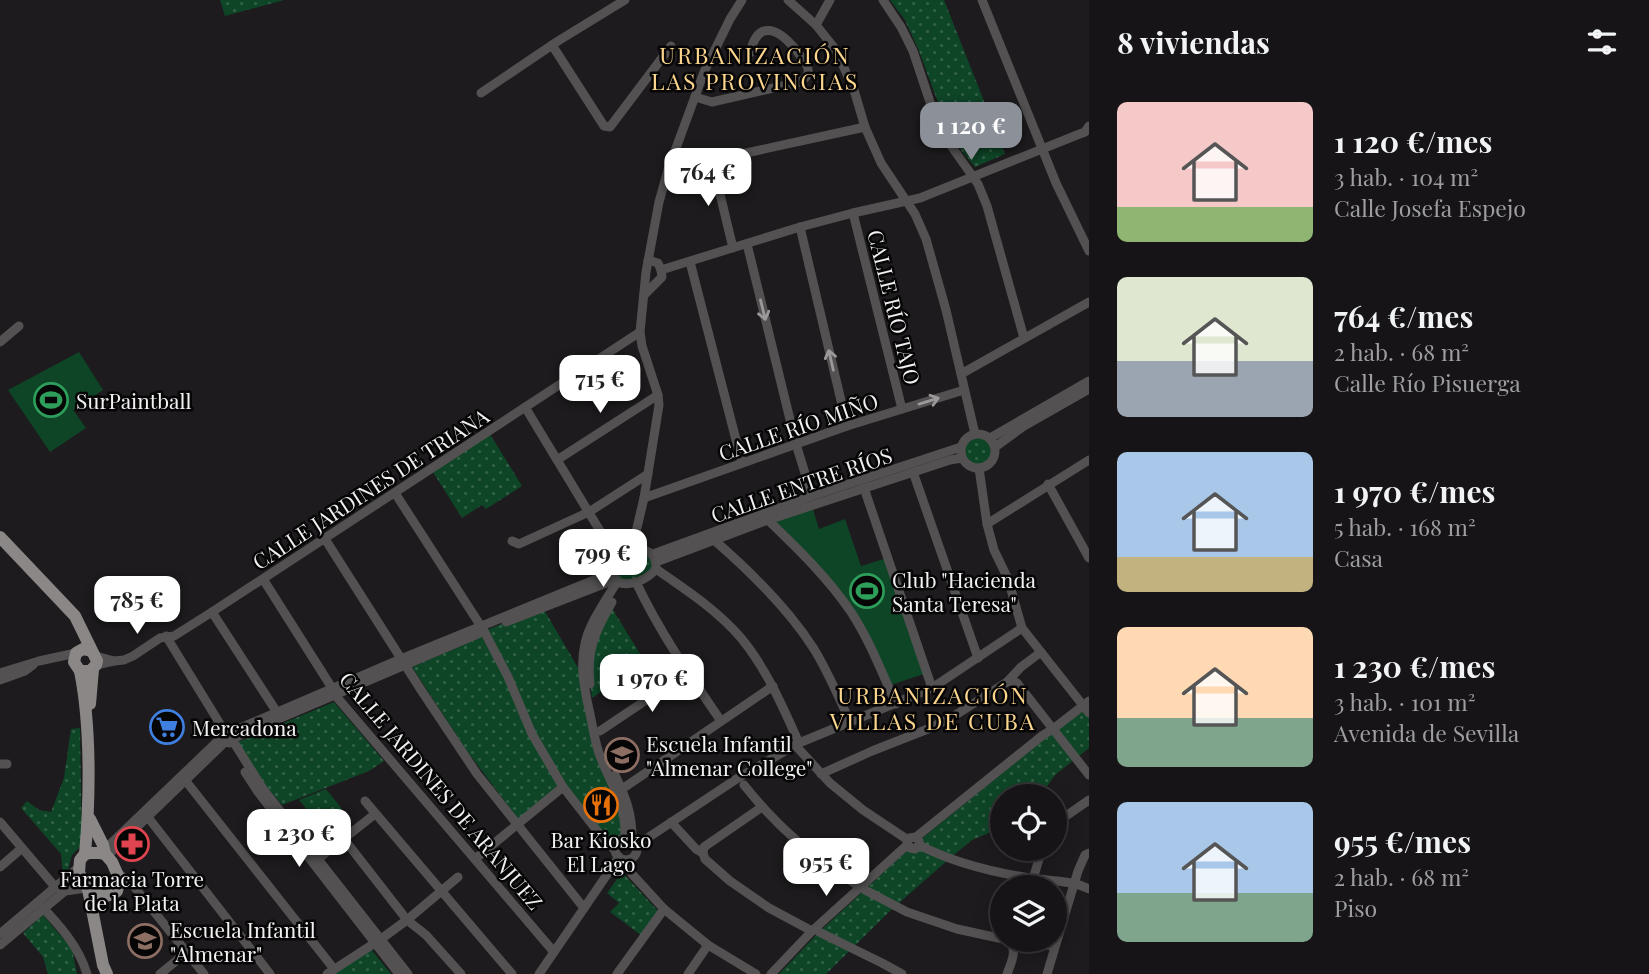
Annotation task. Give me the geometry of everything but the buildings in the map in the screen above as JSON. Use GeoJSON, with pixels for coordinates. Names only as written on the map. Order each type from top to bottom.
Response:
{"type":"FeatureCollection","features":[{"type":"Feature","properties":{"kind":"main road"},"geometry":{"type":"LineString","coordinates":[[0,537],[75,616],[88,640],[88,816],[85,854],[79,867],[87,889],[107,974]]}},
{"type":"Feature","properties":{"kind":"main road"},"geometry":{"type":"LineString","coordinates":[[88,816],[104,853],[112,862],[120,880],[102,908],[97,929]]}},
{"type":"Feature","properties":{"kind":"main road"},"geometry":{"type":"LineString","coordinates":[[85,854],[104,853]]}},
{"type":"Feature","properties":{"kind":"main road"},"geometry":{"type":"LineString","coordinates":[[87,889],[100,896],[112,894]]}},
{"type":"Feature","properties":{"kind":"street"},"geometry":{"type":"LineString","coordinates":[[481,93],[625,0]]}},
{"type":"Feature","properties":{"kind":"street"},"geometry":{"type":"LineString","coordinates":[[631,553],[644,498],[660,405],[640,332],[648,260],[659,202],[668,170],[714,50],[742,0]]}},
{"type":"Feature","properties":{"kind":"street"},"geometry":{"type":"LineString","coordinates":[[788,0],[816,25],[836,50],[881,163],[907,201],[926,239],[975,434]]}},
{"type":"Feature","properties":{"kind":"street"},"geometry":{"type":"LineString","coordinates":[[816,25],[830,0]]}},
{"type":"Feature","properties":{"kind":"street"},"geometry":{"type":"LineString","coordinates":[[883,0],[913,51],[933,111],[947,140],[973,177],[987,206],[1024,338]]}},
{"type":"Feature","properties":{"kind":"street"},"geometry":{"type":"LineString","coordinates":[[982,0],[1056,183],[1089,251]]}},
{"type":"Feature","properties":{"kind":"street"},"geometry":{"type":"LineString","coordinates":[[695,97],[712,102],[800,82],[807,77],[807,66],[789,41],[772,30],[762,30],[756,35],[750,52]]}},
{"type":"Feature","properties":{"kind":"street"},"geometry":{"type":"LineString","coordinates":[[552,45],[604,127],[610,127],[671,46]]}},
{"type":"Feature","properties":{"kind":"street"},"geometry":{"type":"LineString","coordinates":[[668,170],[865,127]]}},
{"type":"Feature","properties":{"kind":"street"},"geometry":{"type":"LineString","coordinates":[[661,270],[800,227],[920,198],[1088,130]]}},
{"type":"Feature","properties":{"kind":"street"},"geometry":{"type":"LineString","coordinates":[[712,161],[733,248]]}},
{"type":"Feature","properties":{"kind":"street","name":"CALLE RÍO TAJO"},"geometry":{"type":"LineString","coordinates":[[853,213],[902,409]]}},
{"type":"Feature","properties":{"kind":"street"},"geometry":{"type":"LineString","coordinates":[[800,227],[847,426]]}},
{"type":"Feature","properties":{"kind":"street"},"geometry":{"type":"LineString","coordinates":[[747,244],[796,444],[812,496]]}},
{"type":"Feature","properties":{"kind":"street"},"geometry":{"type":"LineString","coordinates":[[644,295],[662,276],[658,263],[648,260]]}},
{"type":"Feature","properties":{"kind":"street"},"geometry":{"type":"LineString","coordinates":[[690,261],[742,463]]}},
{"type":"Feature","properties":{"kind":"street"},"geometry":{"type":"LineString","coordinates":[[961,374],[1089,302]]}},
{"type":"Feature","properties":{"kind":"street"},"geometry":{"type":"LineString","coordinates":[[0,342],[19,326]]}},
{"type":"Feature","properties":{"kind":"street","name":"CALLE JARDINES DE TRIANA"},"geometry":{"type":"LineString","coordinates":[[39,661],[124,660],[160,638],[174,636],[640,332]]}},
{"type":"Feature","properties":{"kind":"street"},"geometry":{"type":"LineString","coordinates":[[992,443],[1089,381]]}},
{"type":"Feature","properties":{"kind":"street"},"geometry":{"type":"LineString","coordinates":[[992,443],[1089,389]]}},
{"type":"Feature","properties":{"kind":"street","name":"CALLE RÍO MIÑO"},"geometry":{"type":"LineString","coordinates":[[644,498],[847,426],[964,390]]}},
{"type":"Feature","properties":{"kind":"street"},"geometry":{"type":"LineString","coordinates":[[557,460],[658,395]]}},
{"type":"Feature","properties":{"kind":"street"},"geometry":{"type":"LineString","coordinates":[[525,407],[617,559]]}},
{"type":"Feature","properties":{"kind":"street"},"geometry":{"type":"LineString","coordinates":[[980,434],[992,443],[995,454],[986,466],[972,467],[962,458],[961,447],[966,438],[980,434]]}},
{"type":"Feature","properties":{"kind":"street","name":"CALLE ENTRE RÍOS"},"geometry":{"type":"LineString","coordinates":[[655,562],[812,496],[961,447]]}},
{"type":"Feature","properties":{"kind":"street","name":"CALLE ENTRE RÍOS"},"geometry":{"type":"LineString","coordinates":[[655,562],[768,520],[962,458]]}},
{"type":"Feature","properties":{"kind":"street"},"geometry":{"type":"LineString","coordinates":[[987,524],[1089,460]]}},
{"type":"Feature","properties":{"kind":"street"},"geometry":{"type":"LineString","coordinates":[[771,974],[913,843],[1046,738],[1053,729],[1087,706],[1022,628],[1008,579],[995,551],[987,524],[979,468]]}},
{"type":"Feature","properties":{"kind":"street"},"geometry":{"type":"LineString","coordinates":[[913,472],[978,658]]}},
{"type":"Feature","properties":{"kind":"street"},"geometry":{"type":"LineString","coordinates":[[512,541],[519,544],[589,512],[648,474]]}},
{"type":"Feature","properties":{"kind":"street"},"geometry":{"type":"LineString","coordinates":[[1048,484],[1089,558]]}},
{"type":"Feature","properties":{"kind":"street"},"geometry":{"type":"LineString","coordinates":[[864,488],[932,688]]}},
{"type":"Feature","properties":{"kind":"street"},"geometry":{"type":"LineString","coordinates":[[395,493],[482,629],[508,677],[532,734],[563,787],[602,838],[621,856],[632,874],[664,909],[708,945],[756,974]]}},
{"type":"Feature","properties":{"kind":"street"},"geometry":{"type":"LineString","coordinates":[[768,520],[831,585],[851,613],[897,704]]}},
{"type":"Feature","properties":{"kind":"street"},"geometry":{"type":"LineString","coordinates":[[325,538],[477,774],[584,908]]}},
{"type":"Feature","properties":{"kind":"street"},"geometry":{"type":"LineString","coordinates":[[714,540],[753,575],[798,626],[832,681],[849,722]]}},
{"type":"Feature","properties":{"kind":"street"},"geometry":{"type":"LineString","coordinates":[[631,841],[632,821],[628,804],[607,759],[589,670],[590,652],[616,580],[611,567],[617,559],[643,550],[648,551],[655,562],[699,598],[741,638],[773,686],[797,744],[821,774],[863,810],[913,843],[958,862],[1008,875]]}},
{"type":"Feature","properties":{"kind":"street"},"geometry":{"type":"LineString","coordinates":[[104,853],[117,836],[228,738],[544,604],[616,580],[628,585],[649,576],[655,562]]}},
{"type":"Feature","properties":{"kind":"street","name":"CALLE JARDINES DE ARANJUEZ"},"geometry":{"type":"LineString","coordinates":[[263,579],[333,692],[553,951]]}},
{"type":"Feature","properties":{"kind":"street"},"geometry":{"type":"LineString","coordinates":[[539,974],[621,856],[636,854],[622,804],[599,755],[583,671],[583,653],[590,626],[616,580]]}},
{"type":"Feature","properties":{"kind":"street"},"geometry":{"type":"LineString","coordinates":[[635,582],[688,672],[721,721]]}},
{"type":"Feature","properties":{"kind":"street"},"geometry":{"type":"LineString","coordinates":[[212,612],[279,715]]}},
{"type":"Feature","properties":{"kind":"street"},"geometry":{"type":"LineString","coordinates":[[621,856],[618,842],[631,841],[671,822],[738,778],[797,744],[932,688],[1022,628]]}},
{"type":"Feature","properties":{"kind":"street"},"geometry":{"type":"LineString","coordinates":[[166,636],[258,792],[378,941],[408,974]]}},
{"type":"Feature","properties":{"kind":"street"},"geometry":{"type":"LineString","coordinates":[[821,774],[954,716],[1007,682],[1041,652]]}},
{"type":"Feature","properties":{"kind":"street"},"geometry":{"type":"LineString","coordinates":[[0,673],[39,661]]}},
{"type":"Feature","properties":{"kind":"street"},"geometry":{"type":"LineString","coordinates":[[0,680],[25,671],[39,661]]}},
{"type":"Feature","properties":{"kind":"street"},"geometry":{"type":"LineString","coordinates":[[600,731],[688,672]]}},
{"type":"Feature","properties":{"kind":"street"},"geometry":{"type":"LineString","coordinates":[[1007,682],[1017,683],[1089,775]]}},
{"type":"Feature","properties":{"kind":"street"},"geometry":{"type":"LineString","coordinates":[[622,789],[773,686]]}},
{"type":"Feature","properties":{"kind":"street"},"geometry":{"type":"LineString","coordinates":[[104,853],[147,816],[228,738]]}},
{"type":"Feature","properties":{"kind":"street"},"geometry":{"type":"LineString","coordinates":[[228,738],[263,789],[378,941],[399,974]]}},
{"type":"Feature","properties":{"kind":"street"},"geometry":{"type":"LineString","coordinates":[[185,780],[330,972],[407,920],[458,877]]}},
{"type":"Feature","properties":{"kind":"street"},"geometry":{"type":"LineString","coordinates":[[744,785],[792,837],[824,863],[862,888],[906,912],[990,936]]}},
{"type":"Feature","properties":{"kind":"street"},"geometry":{"type":"LineString","coordinates":[[475,859],[563,787]]}},
{"type":"Feature","properties":{"kind":"street"},"geometry":{"type":"LineString","coordinates":[[1067,815],[1089,800]]}},
{"type":"Feature","properties":{"kind":"street"},"geometry":{"type":"LineString","coordinates":[[365,801],[512,974]]}},
{"type":"Feature","properties":{"kind":"street"},"geometry":{"type":"LineString","coordinates":[[762,807],[704,847],[705,859],[730,881],[769,908],[902,974]]}},
{"type":"Feature","properties":{"kind":"street"},"geometry":{"type":"LineString","coordinates":[[318,859],[375,814]]}},
{"type":"Feature","properties":{"kind":"street"},"geometry":{"type":"LineString","coordinates":[[147,816],[270,974]]}},
{"type":"Feature","properties":{"kind":"street"},"geometry":{"type":"LineString","coordinates":[[0,822],[56,888]]}},
{"type":"Feature","properties":{"kind":"street"},"geometry":{"type":"LineString","coordinates":[[671,822],[695,849],[703,853]]}},
{"type":"Feature","properties":{"kind":"street"},"geometry":{"type":"LineString","coordinates":[[98,837],[107,839],[117,836]]}},
{"type":"Feature","properties":{"kind":"street"},"geometry":{"type":"LineString","coordinates":[[344,839],[407,920],[426,935],[461,974]]}},
{"type":"Feature","properties":{"kind":"street"},"geometry":{"type":"LineString","coordinates":[[0,867],[22,848]]}},
{"type":"Feature","properties":{"kind":"street"},"geometry":{"type":"LineString","coordinates":[[1067,909],[1085,855],[1089,853]]}},
{"type":"Feature","properties":{"kind":"street"},"geometry":{"type":"LineString","coordinates":[[0,945],[79,867]]}},
{"type":"Feature","properties":{"kind":"street"},"geometry":{"type":"LineString","coordinates":[[118,873],[132,884],[204,974]]}},
{"type":"Feature","properties":{"kind":"street"},"geometry":{"type":"LineString","coordinates":[[1067,883],[1089,889]]}},
{"type":"Feature","properties":{"kind":"street"},"geometry":{"type":"LineString","coordinates":[[0,934],[65,891],[87,889]]}},
{"type":"Feature","properties":{"kind":"street"},"geometry":{"type":"LineString","coordinates":[[112,894],[140,895]]}},
{"type":"Feature","properties":{"kind":"street"},"geometry":{"type":"LineString","coordinates":[[41,906],[81,956],[87,974]]}},
{"type":"Feature","properties":{"kind":"street"},"geometry":{"type":"LineString","coordinates":[[617,974],[664,909]]}},
{"type":"Feature","properties":{"kind":"street"},"geometry":{"type":"LineString","coordinates":[[779,974],[816,932]]}},
{"type":"Feature","properties":{"kind":"street"},"geometry":{"type":"LineString","coordinates":[[688,974],[708,945]]}},
{"type":"Feature","properties":{"kind":"street"},"geometry":{"type":"LineString","coordinates":[[1007,974],[1014,952]]}},
{"type":"Feature","properties":{"kind":"street"},"geometry":{"type":"LineString","coordinates":[[1047,974],[1053,952]]}},
{"type":"Feature","properties":{"kind":"street"},"geometry":{"type":"LineString","coordinates":[[160,974],[187,953]]}},
{"type":"Feature","properties":{"kind":"green space"},"geometry":{"type":"Polygon","coordinates":[[[220,0],[284,0],[225,16],[220,0]]]}},
{"type":"Feature","properties":{"kind":"green space"},"geometry":{"type":"Polygon","coordinates":[[[890,0],[944,0],[1005,154],[975,167],[962,152],[946,124],[905,20],[890,0]]]}},
{"type":"Feature","properties":{"kind":"green space","name":"SurPaintball"},"geometry":{"type":"Polygon","coordinates":[[[79,352],[103,390],[73,410],[86,428],[50,452],[8,390],[79,352]]]}},
{"type":"Feature","properties":{"kind":"green space"},"geometry":{"type":"Polygon","coordinates":[[[488,431],[522,486],[486,509],[482,505],[462,518],[431,469],[488,431]]]}},
{"type":"Feature","properties":{"kind":"green space"},"geometry":{"type":"Polygon","coordinates":[[[978,438],[988,441],[991,451],[988,461],[978,464],[968,461],[965,451],[968,441],[978,438]]]}},
{"type":"Feature","properties":{"kind":"green space","name":"Club \"Hacienda Santa Teresa\""},"geometry":{"type":"Polygon","coordinates":[[[812,506],[819,529],[845,519],[861,566],[887,558],[927,673],[888,686],[851,613],[768,520],[812,506]]]}},
{"type":"Feature","properties":{"kind":"green space"},"geometry":{"type":"Polygon","coordinates":[[[648,551],[656,569],[622,584],[611,567],[614,563],[648,551]]]}},
{"type":"Feature","properties":{"kind":"green space"},"geometry":{"type":"Polygon","coordinates":[[[610,605],[645,662],[592,698],[590,652],[610,605]]]}},
{"type":"Feature","properties":{"kind":"green space"},"geometry":{"type":"Polygon","coordinates":[[[543,608],[583,672],[599,755],[622,804],[621,839],[615,850],[563,787],[484,631],[543,608]]]}},
{"type":"Feature","properties":{"kind":"green space"},"geometry":{"type":"Polygon","coordinates":[[[482,637],[559,786],[518,819],[467,751],[412,667],[482,637]]]}},
{"type":"Feature","properties":{"kind":"green space"},"geometry":{"type":"Polygon","coordinates":[[[334,702],[384,761],[369,771],[282,805],[266,786],[238,742],[334,702]]]}},
{"type":"Feature","properties":{"kind":"green space"},"geometry":{"type":"Polygon","coordinates":[[[1083,705],[1089,713],[1089,748],[1055,775],[1049,784],[990,784],[990,832],[972,840],[949,859],[891,910],[826,974],[779,974],[819,932],[910,848],[1046,738],[1083,705]]]}},
{"type":"Feature","properties":{"kind":"green space"},"geometry":{"type":"Polygon","coordinates":[[[80,728],[82,845],[72,855],[68,870],[63,875],[61,854],[21,808],[27,801],[39,810],[51,812],[64,778],[71,729],[80,728]]]}},
{"type":"Feature","properties":{"kind":"green space"},"geometry":{"type":"Polygon","coordinates":[[[326,789],[342,809],[334,815],[347,832],[334,842],[299,800],[326,789]]]}},
{"type":"Feature","properties":{"kind":"green space"},"geometry":{"type":"Polygon","coordinates":[[[622,872],[658,911],[641,935],[610,912],[619,903],[607,893],[622,872]]]}},
{"type":"Feature","properties":{"kind":"green space"},"geometry":{"type":"Polygon","coordinates":[[[43,915],[72,949],[77,974],[48,974],[43,957],[23,933],[43,915]]]}},
{"type":"Feature","properties":{"kind":"green space"},"geometry":{"type":"Polygon","coordinates":[[[371,949],[391,974],[333,974],[371,949]]]}},
{"type":"Feature","properties":{"kind":"place","name":"SurPaintball"},"geometry":{"type":"Point","coordinates":[51,400]}},
{"type":"Feature","properties":{"kind":"place","name":"Club \"Hacienda Santa Teresa\""},"geometry":{"type":"Point","coordinates":[867,591]}},
{"type":"Feature","properties":{"kind":"place","name":"Mercadona"},"geometry":{"type":"Point","coordinates":[167,727]}},
{"type":"Feature","properties":{"kind":"place","name":"Escuela Infantil \"Almenar College\""},"geometry":{"type":"Point","coordinates":[622,755]}},
{"type":"Feature","properties":{"kind":"place","name":"Bar Kiosko El Lago"},"geometry":{"type":"Point","coordinates":[601,805]}},
{"type":"Feature","properties":{"kind":"place","name":"Farmacia Torre de la Plata"},"geometry":{"type":"Point","coordinates":[132,844]}},
{"type":"Feature","properties":{"kind":"place","name":"Escuela Infantil \"Almenar\""},"geometry":{"type":"Point","coordinates":[145,941]}},
{"type":"Feature","properties":{"kind":"district","name":"URBANIZACIÓN LAS PROVINCIAS"},"geometry":{"type":"Point","coordinates":[755,67]}},
{"type":"Feature","properties":{"kind":"district","name":"URBANIZACIÓN VILLAS DE CUBA"},"geometry":{"type":"Point","coordinates":[933,707]}}]}
